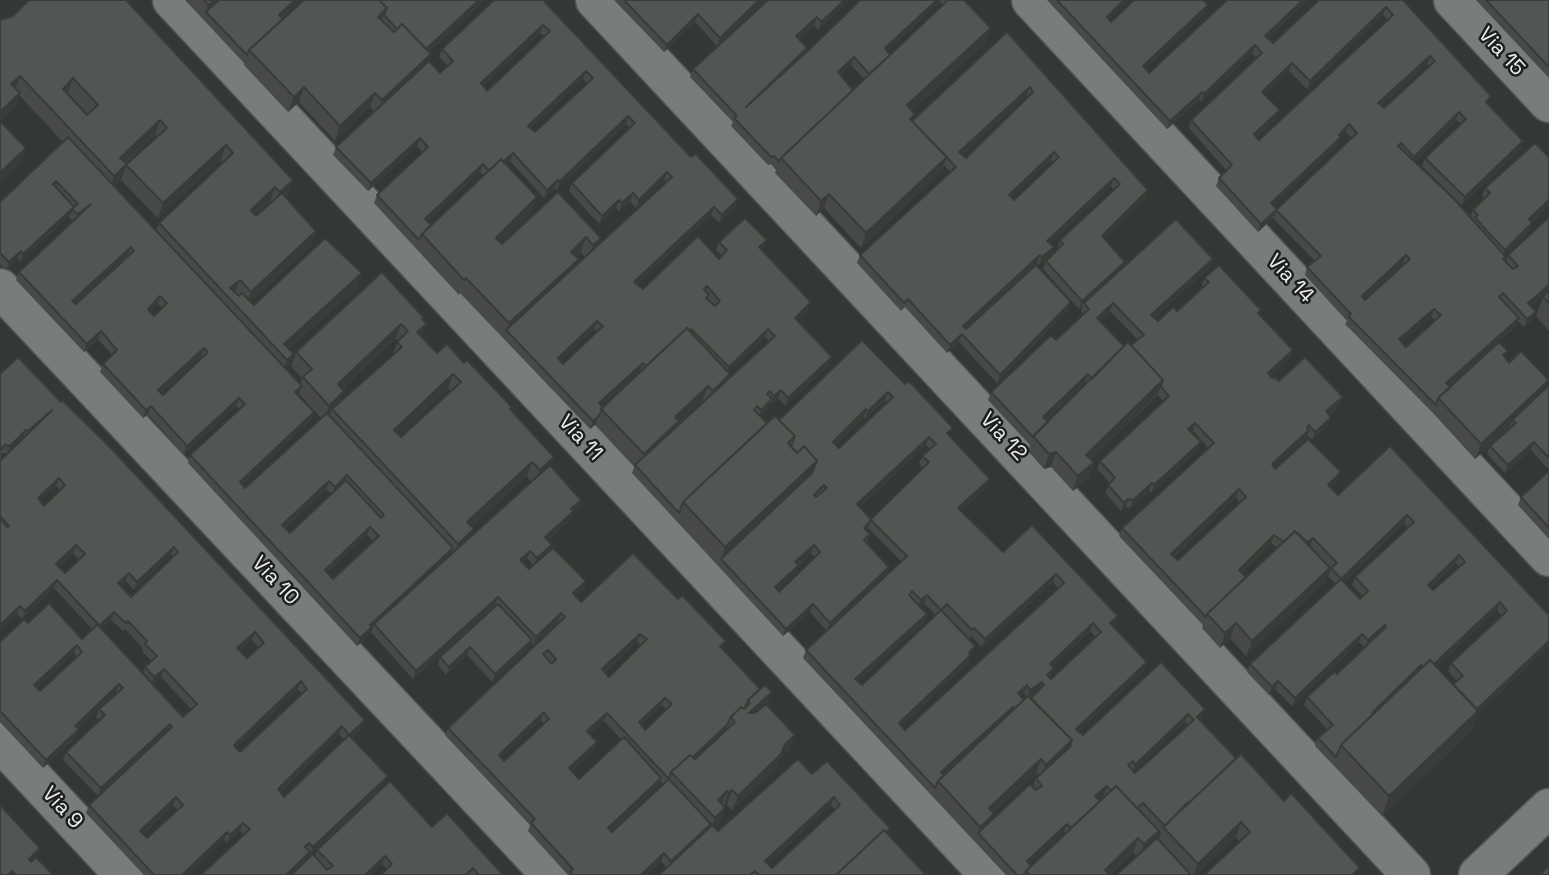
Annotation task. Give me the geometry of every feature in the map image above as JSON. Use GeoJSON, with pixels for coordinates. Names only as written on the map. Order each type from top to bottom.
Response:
{"type":"FeatureCollection","features":[{"type":"Feature","properties":{"kind":"street","name":"Via 11"},"geometry":{"type":"LineString","coordinates":[[172,0],[989,875]]}},
{"type":"Feature","properties":{"kind":"street","name":"Via 12"},"geometry":{"type":"LineString","coordinates":[[595,0],[1411,875]]}},
{"type":"Feature","properties":{"kind":"street","name":"Via 14"},"geometry":{"type":"LineString","coordinates":[[1031,0],[1549,557]]}},
{"type":"Feature","properties":{"kind":"street","name":"Via 15"},"geometry":{"type":"LineString","coordinates":[[1453,0],[1549,103]]}},
{"type":"Feature","properties":{"kind":"street","name":"Via 10"},"geometry":{"type":"LineString","coordinates":[[0,288],[551,875]]}},
{"type":"Feature","properties":{"kind":"street","name":"Via 9"},"geometry":{"type":"LineString","coordinates":[[0,742],[124,875]]}},
{"type":"Feature","properties":{"kind":"street"},"geometry":{"type":"LineString","coordinates":[[1478,875],[1549,808]]}},
{"type":"Feature","properties":{"kind":"building"},"geometry":{"type":"Polygon","coordinates":[[[29,0],[126,0],[293,180],[280,192],[275,187],[251,210],[256,216],[282,193],[316,231],[251,292],[240,280],[230,288],[239,296],[242,293],[254,305],[325,238],[362,273],[284,344],[294,354],[287,360],[159,223],[233,153],[226,145],[163,203],[126,165],[114,176],[20,76],[11,84],[20,93],[0,112],[0,20],[13,16],[29,0]],[[73,78],[63,89],[87,115],[98,105],[73,78]],[[160,120],[120,158],[127,164],[167,128],[160,120]]]}},
{"type":"Feature","properties":{"kind":"building"},"geometry":{"type":"Polygon","coordinates":[[[219,0],[295,0],[279,15],[283,19],[249,50],[247,55],[206,12],[219,0]]]}},
{"type":"Feature","properties":{"kind":"building"},"geometry":{"type":"Polygon","coordinates":[[[304,0],[379,0],[387,8],[378,17],[394,32],[402,24],[431,54],[382,100],[375,93],[340,126],[304,87],[294,97],[249,50],[304,0]]]}},
{"type":"Feature","properties":{"kind":"building"},"geometry":{"type":"Polygon","coordinates":[[[379,0],[479,0],[426,49],[402,24],[397,29],[384,15],[387,8],[379,0]]]}},
{"type":"Feature","properties":{"kind":"building"},"geometry":{"type":"Polygon","coordinates":[[[494,0],[543,0],[691,157],[696,154],[738,199],[722,215],[714,207],[634,282],[643,289],[698,236],[719,259],[727,250],[719,242],[745,218],[767,240],[759,247],[811,302],[795,318],[832,357],[788,398],[781,390],[774,396],[770,391],[767,394],[772,399],[761,410],[757,406],[754,410],[767,423],[683,502],[679,513],[635,465],[775,336],[768,329],[729,367],[687,328],[646,366],[643,363],[599,403],[603,408],[593,421],[506,330],[672,177],[667,172],[639,200],[633,193],[622,203],[619,200],[602,216],[572,183],[635,123],[628,116],[559,182],[558,180],[547,190],[513,153],[503,162],[501,159],[489,171],[483,164],[425,219],[431,225],[419,240],[377,195],[428,147],[420,138],[371,183],[336,147],[429,61],[440,73],[453,61],[442,49],[494,0]],[[543,25],[481,83],[487,91],[550,31],[543,25]],[[586,71],[528,126],[535,132],[593,78],[586,71]],[[707,286],[704,289],[709,295],[706,298],[715,306],[720,301],[707,286]],[[597,321],[558,358],[563,364],[603,326],[597,321]]]}},
{"type":"Feature","properties":{"kind":"building"},"geometry":{"type":"Polygon","coordinates":[[[624,0],[759,0],[720,38],[698,14],[667,45],[624,0]]]}},
{"type":"Feature","properties":{"kind":"building"},"geometry":{"type":"Polygon","coordinates":[[[768,0],[845,0],[821,22],[817,17],[796,36],[807,48],[746,107],[860,0],[937,0],[885,48],[890,55],[869,74],[854,57],[838,72],[853,90],[779,162],[734,118],[737,116],[693,69],[768,0]]]}},
{"type":"Feature","properties":{"kind":"building"},"geometry":{"type":"Polygon","coordinates":[[[948,0],[964,0],[991,28],[907,105],[915,114],[910,119],[947,157],[866,233],[829,194],[821,201],[781,158],[948,0]]]}},
{"type":"Feature","properties":{"kind":"building"},"geometry":{"type":"Polygon","coordinates":[[[1057,0],[1124,0],[1107,17],[1111,22],[1134,0],[1203,0],[1208,5],[1143,66],[1149,73],[1227,0],[1303,0],[1265,36],[1273,43],[1319,0],[1403,0],[1491,96],[1486,102],[1523,141],[1465,197],[1425,158],[1466,119],[1459,112],[1414,157],[1401,143],[1398,146],[1454,199],[1506,257],[1503,259],[1513,269],[1518,266],[1508,255],[1549,217],[1549,285],[1528,303],[1536,312],[1527,319],[1503,293],[1499,297],[1519,318],[1446,383],[1451,387],[1438,398],[1436,405],[1348,316],[1351,314],[1307,267],[1321,256],[1276,210],[1261,224],[1219,178],[1232,165],[1191,120],[1262,53],[1255,45],[1204,94],[1202,92],[1170,121],[1057,0]],[[1386,7],[1310,81],[1292,63],[1262,92],[1280,110],[1254,134],[1259,140],[1393,15],[1386,7]],[[1430,56],[1378,103],[1384,108],[1435,61],[1430,56]],[[1349,124],[1339,135],[1341,137],[1271,203],[1277,209],[1357,133],[1349,124]],[[1406,255],[1362,296],[1365,300],[1410,259],[1406,255]],[[1434,309],[1399,339],[1406,347],[1441,315],[1434,309]]]}},
{"type":"Feature","properties":{"kind":"building"},"geometry":{"type":"Polygon","coordinates":[[[1486,0],[1549,0],[1549,67],[1486,0]]]}},
{"type":"Feature","properties":{"kind":"building"},"geometry":{"type":"Polygon","coordinates":[[[1007,32],[1148,190],[1102,236],[1125,262],[1082,301],[1046,261],[1063,244],[1060,240],[1120,184],[1114,178],[1047,241],[1054,247],[1042,257],[1040,255],[963,326],[966,329],[1036,265],[1071,302],[1000,375],[962,334],[950,345],[908,299],[904,303],[860,255],[956,167],[912,121],[1007,32]],[[1030,87],[959,152],[966,158],[1033,92],[1030,87]],[[1054,152],[1009,195],[1014,200],[1059,157],[1054,152]]]}},
{"type":"Feature","properties":{"kind":"building"},"geometry":{"type":"Polygon","coordinates":[[[0,121],[26,148],[0,173],[0,121]]]}},
{"type":"Feature","properties":{"kind":"building"},"geometry":{"type":"Polygon","coordinates":[[[68,137],[302,386],[295,392],[314,412],[240,482],[245,488],[327,413],[453,548],[370,625],[372,627],[360,638],[190,455],[245,404],[239,398],[187,446],[151,406],[146,410],[103,364],[117,350],[101,331],[87,344],[19,272],[91,204],[77,214],[72,209],[78,204],[56,181],[53,184],[74,207],[23,254],[21,251],[9,262],[0,253],[0,202],[68,137]],[[131,247],[72,301],[76,304],[134,251],[131,247]],[[160,296],[148,309],[154,316],[167,303],[160,296]],[[204,348],[158,390],[163,395],[208,352],[204,348]],[[347,475],[335,487],[329,481],[282,525],[290,533],[346,480],[381,518],[384,515],[347,475]],[[370,527],[325,570],[333,579],[379,536],[370,527]]]}},
{"type":"Feature","properties":{"kind":"building"},"geometry":{"type":"Polygon","coordinates":[[[1535,143],[1549,157],[1549,200],[1529,219],[1532,223],[1505,250],[1475,217],[1478,215],[1473,210],[1490,193],[1485,188],[1535,143]]]}},
{"type":"Feature","properties":{"kind":"building"},"geometry":{"type":"Polygon","coordinates":[[[501,159],[537,197],[496,238],[502,244],[558,192],[601,238],[593,245],[586,237],[571,252],[579,259],[509,323],[466,278],[464,280],[422,234],[501,159]]]}},
{"type":"Feature","properties":{"kind":"building"},"geometry":{"type":"Polygon","coordinates":[[[1176,219],[1213,259],[1151,315],[1158,321],[1173,307],[1177,311],[1209,282],[1204,278],[1219,265],[1261,310],[1258,313],[1293,350],[1268,373],[1272,378],[1279,381],[1305,357],[1343,397],[1326,411],[1331,418],[1315,432],[1309,425],[1309,430],[1272,464],[1275,469],[1308,439],[1341,472],[1328,485],[1338,495],[1390,446],[1549,615],[1549,641],[1477,709],[1453,684],[1463,676],[1451,663],[1507,611],[1500,602],[1434,664],[1430,660],[1423,667],[1421,665],[1341,745],[1336,757],[1318,738],[1333,725],[1307,697],[1334,672],[1337,674],[1386,627],[1385,625],[1368,640],[1362,634],[1295,698],[1278,681],[1272,687],[1250,664],[1341,579],[1331,568],[1337,563],[1313,538],[1307,542],[1295,531],[1284,542],[1274,535],[1239,570],[1246,577],[1206,617],[1122,528],[1214,443],[1195,423],[1188,429],[1201,442],[1154,485],[1152,483],[1133,500],[1128,499],[1124,503],[1108,485],[1115,478],[1100,461],[1169,396],[1161,387],[1163,380],[1131,345],[1144,335],[1113,303],[1097,318],[1124,346],[1092,379],[1088,374],[1043,417],[1048,422],[1033,437],[991,392],[1051,335],[1056,340],[1089,309],[1084,303],[1176,219]],[[1239,489],[1171,554],[1178,560],[1246,497],[1239,489]],[[1407,515],[1341,579],[1360,599],[1368,591],[1355,577],[1414,522],[1407,515]],[[1459,555],[1428,585],[1433,590],[1465,562],[1459,555]]]}},
{"type":"Feature","properties":{"kind":"building"},"geometry":{"type":"Polygon","coordinates":[[[382,272],[424,318],[422,319],[427,324],[417,332],[437,353],[447,344],[464,363],[467,360],[512,407],[510,409],[554,457],[540,470],[532,462],[467,522],[474,529],[458,544],[332,409],[402,347],[397,342],[408,331],[401,324],[338,384],[344,391],[329,406],[303,377],[312,369],[296,352],[382,272]],[[453,374],[394,430],[401,437],[461,382],[453,374]]]}},
{"type":"Feature","properties":{"kind":"building"},"geometry":{"type":"Polygon","coordinates":[[[1549,291],[1549,303],[1543,297],[1549,291]]]}},
{"type":"Feature","properties":{"kind":"building"},"geometry":{"type":"Polygon","coordinates":[[[687,328],[730,374],[713,391],[708,386],[675,417],[679,421],[644,454],[601,409],[687,328]]]}},
{"type":"Feature","properties":{"kind":"building"},"geometry":{"type":"Polygon","coordinates":[[[862,340],[905,384],[909,381],[953,428],[947,433],[990,479],[958,508],[1003,552],[1032,525],[1118,616],[1110,623],[1147,662],[1076,729],[1083,735],[1161,662],[1205,709],[1197,717],[1236,758],[1165,826],[1143,803],[1137,808],[1116,786],[1111,791],[1107,786],[1095,796],[1100,801],[1071,828],[1067,824],[1027,861],[1031,866],[1024,875],[1017,875],[978,833],[1030,784],[1036,790],[1042,786],[1036,778],[1070,747],[1072,740],[1031,698],[1044,685],[1042,682],[1030,690],[1027,685],[1018,693],[1024,700],[941,772],[944,775],[935,788],[806,650],[907,556],[871,520],[864,528],[870,534],[864,540],[889,567],[830,623],[813,604],[786,629],[721,559],[812,473],[817,461],[804,446],[797,453],[791,447],[795,436],[779,420],[862,340]],[[888,392],[868,411],[866,409],[833,442],[839,448],[893,397],[888,392]],[[929,437],[857,504],[871,519],[929,462],[922,456],[936,444],[929,437]],[[824,485],[814,495],[816,497],[827,488],[824,485]],[[814,545],[795,562],[799,565],[775,587],[779,592],[820,552],[814,545]],[[1056,574],[985,639],[974,628],[972,630],[947,604],[941,610],[975,646],[969,653],[971,655],[899,723],[905,730],[1064,583],[1056,574]],[[912,591],[909,595],[927,614],[855,679],[862,685],[941,610],[927,595],[921,600],[912,591]],[[1093,623],[1050,664],[1054,668],[1047,675],[1051,679],[1101,632],[1093,623]],[[1188,714],[1135,765],[1133,761],[1128,765],[1135,773],[1194,720],[1188,714]]]}},
{"type":"Feature","properties":{"kind":"building"},"geometry":{"type":"Polygon","coordinates":[[[1128,342],[1163,380],[1086,455],[1094,462],[1078,476],[1056,452],[1049,454],[1033,436],[1128,342]]]}},
{"type":"Feature","properties":{"kind":"building"},"geometry":{"type":"Polygon","coordinates":[[[1499,342],[1508,351],[1503,355],[1509,363],[1521,351],[1549,380],[1481,444],[1438,398],[1499,342]]]}},
{"type":"Feature","properties":{"kind":"building"},"geometry":{"type":"Polygon","coordinates":[[[18,357],[61,402],[62,400],[107,444],[365,720],[349,735],[388,776],[313,847],[309,843],[305,847],[310,852],[286,875],[201,875],[250,829],[243,823],[230,835],[227,832],[182,875],[154,875],[89,805],[172,727],[170,724],[101,788],[66,752],[105,715],[99,709],[123,688],[119,684],[75,726],[79,729],[46,760],[0,711],[0,642],[24,619],[28,623],[49,603],[82,639],[98,624],[57,580],[25,611],[20,606],[0,625],[0,519],[9,526],[0,516],[0,461],[52,410],[10,446],[5,445],[0,450],[0,374],[18,357]],[[59,478],[38,498],[44,506],[65,485],[59,478]],[[76,545],[56,564],[65,573],[85,554],[76,545]],[[174,547],[137,582],[129,573],[118,583],[131,597],[178,552],[174,547]],[[114,612],[99,626],[183,717],[197,704],[164,669],[154,677],[145,667],[157,656],[128,621],[126,623],[114,612]],[[255,632],[237,648],[247,658],[264,643],[255,632]],[[77,645],[34,685],[40,691],[82,652],[77,645]],[[301,681],[234,745],[240,752],[307,689],[301,681]],[[342,726],[278,789],[284,797],[349,735],[342,726]],[[176,797],[140,831],[147,838],[183,805],[176,797]]]}},
{"type":"Feature","properties":{"kind":"building"},"geometry":{"type":"Polygon","coordinates":[[[1549,385],[1549,458],[1534,442],[1508,465],[1490,446],[1516,423],[1512,420],[1549,385]]]}},
{"type":"Feature","properties":{"kind":"building"},"geometry":{"type":"Polygon","coordinates":[[[775,416],[795,436],[788,443],[797,453],[804,446],[817,461],[725,547],[683,502],[775,416]]]}},
{"type":"Feature","properties":{"kind":"building"},"geometry":{"type":"Polygon","coordinates":[[[550,465],[581,500],[571,509],[574,511],[545,537],[552,545],[537,558],[530,551],[520,560],[529,569],[553,548],[586,581],[573,593],[581,602],[633,553],[678,599],[682,595],[726,641],[720,646],[760,689],[748,700],[744,709],[741,707],[728,724],[693,757],[690,755],[671,772],[669,779],[711,824],[671,861],[664,853],[641,875],[573,875],[570,872],[573,869],[531,823],[535,819],[448,728],[565,617],[561,613],[536,637],[498,597],[416,671],[374,624],[550,465]],[[640,634],[602,669],[609,677],[647,639],[640,634]],[[548,650],[543,654],[552,664],[556,659],[548,650]],[[665,698],[639,722],[645,730],[672,704],[665,698]],[[544,712],[499,755],[504,761],[549,719],[544,712]],[[607,713],[587,731],[597,742],[569,768],[579,779],[624,737],[661,778],[608,828],[612,832],[669,779],[607,713]]]}},
{"type":"Feature","properties":{"kind":"building"},"geometry":{"type":"Polygon","coordinates":[[[1549,471],[1549,528],[1521,497],[1549,471]]]}},
{"type":"Feature","properties":{"kind":"building"},"geometry":{"type":"Polygon","coordinates":[[[1295,531],[1330,568],[1252,641],[1236,623],[1225,633],[1207,614],[1295,531]]]}},
{"type":"Feature","properties":{"kind":"building"},"geometry":{"type":"Polygon","coordinates":[[[498,604],[532,640],[495,674],[470,647],[449,667],[440,657],[498,604]]]}},
{"type":"Feature","properties":{"kind":"building"},"geometry":{"type":"Polygon","coordinates":[[[1430,660],[1478,711],[1389,796],[1341,745],[1430,660]]]}},
{"type":"Feature","properties":{"kind":"building"},"geometry":{"type":"Polygon","coordinates":[[[765,685],[772,692],[749,713],[755,713],[766,704],[795,735],[785,744],[781,754],[738,796],[732,790],[728,793],[727,791],[718,800],[725,808],[715,818],[671,772],[690,755],[695,759],[735,722],[731,717],[741,707],[744,709],[750,703],[748,700],[765,685]]]}},
{"type":"Feature","properties":{"kind":"building"},"geometry":{"type":"Polygon","coordinates":[[[1028,696],[1072,740],[1046,765],[1041,759],[989,808],[994,814],[980,827],[938,781],[1028,696]]]}},
{"type":"Feature","properties":{"kind":"building"},"geometry":{"type":"Polygon","coordinates":[[[1241,754],[1284,801],[1291,793],[1360,868],[1352,875],[1204,875],[1250,832],[1241,822],[1198,864],[1163,827],[1241,754]]]}},
{"type":"Feature","properties":{"kind":"building"},"geometry":{"type":"Polygon","coordinates":[[[798,759],[812,774],[827,761],[890,828],[886,832],[884,830],[836,875],[759,875],[755,871],[750,875],[659,875],[712,825],[718,831],[798,759]],[[834,797],[765,861],[772,868],[840,805],[834,797]]]}},
{"type":"Feature","properties":{"kind":"building"},"geometry":{"type":"Polygon","coordinates":[[[390,781],[432,827],[447,813],[503,875],[477,875],[473,868],[466,875],[381,875],[392,864],[385,856],[365,875],[291,875],[313,854],[327,870],[333,866],[317,850],[390,781]]]}},
{"type":"Feature","properties":{"kind":"building"},"geometry":{"type":"Polygon","coordinates":[[[1116,786],[1159,831],[1144,844],[1138,838],[1105,870],[1110,875],[1030,875],[1026,871],[1116,786]]]}},
{"type":"Feature","properties":{"kind":"building"},"geometry":{"type":"Polygon","coordinates":[[[0,805],[40,848],[29,859],[31,862],[36,857],[53,875],[16,875],[12,871],[8,875],[0,875],[0,805]]]}},
{"type":"Feature","properties":{"kind":"building"},"geometry":{"type":"Polygon","coordinates":[[[884,830],[926,875],[836,875],[884,830]]]}},
{"type":"Feature","properties":{"kind":"building"},"geometry":{"type":"Polygon","coordinates":[[[1157,838],[1191,875],[1116,875],[1157,838]]]}},
{"type":"Feature","properties":{"kind":"building"},"geometry":{"type":"Polygon","coordinates":[[[1549,866],[1549,875],[1540,875],[1549,866]]]}}]}
